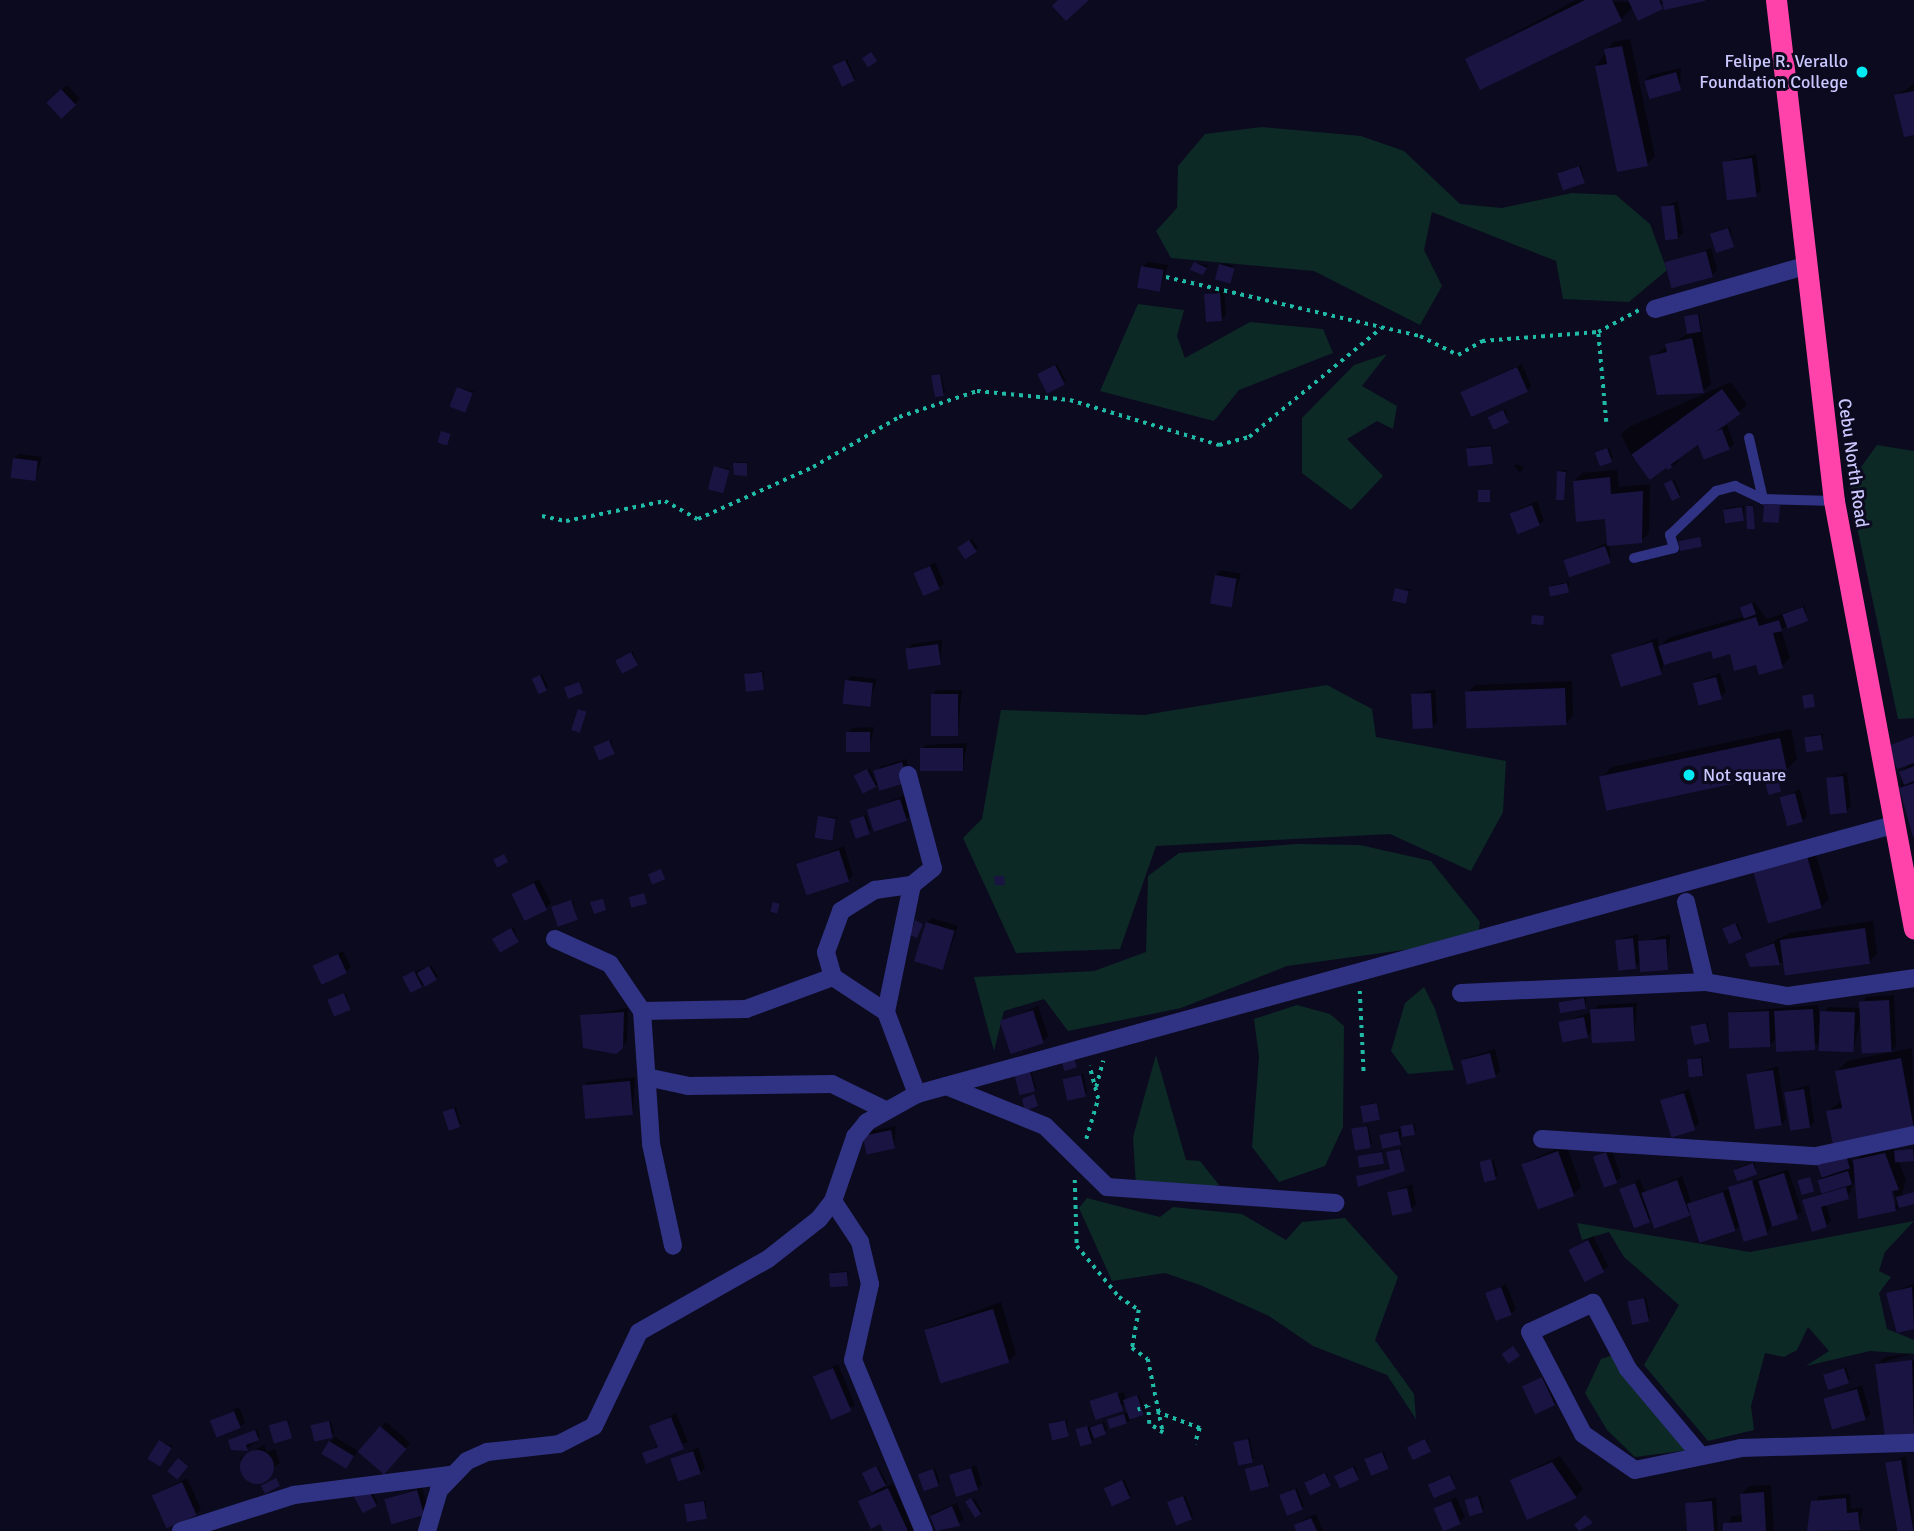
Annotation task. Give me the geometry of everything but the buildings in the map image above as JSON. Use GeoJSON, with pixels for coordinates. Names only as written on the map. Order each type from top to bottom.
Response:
{"type":"FeatureCollection","features":[{"type":"Feature","properties":{"kind":"highway","name":"Cebu North Road"},"geometry":{"type":"LineString","coordinates":[[1776,0],[1834,501],[1914,929]]}},
{"type":"Feature","properties":{"kind":"street"},"geometry":{"type":"LineString","coordinates":[[1655,309],[1805,266]]}},
{"type":"Feature","properties":{"kind":"street"},"geometry":{"type":"LineString","coordinates":[[886,1012],[833,977],[826,952],[841,911],[875,890],[912,885],[933,868],[908,775]]}},
{"type":"Feature","properties":{"kind":"street"},"geometry":{"type":"LineString","coordinates":[[181,1531],[294,1495],[450,1475],[487,1452],[559,1444],[594,1426],[639,1332],[768,1259],[833,1201],[855,1137],[885,1110],[917,1094],[1082,1044],[1359,975],[1893,825]]}},
{"type":"Feature","properties":{"kind":"street"},"geometry":{"type":"LineString","coordinates":[[912,885],[886,1012],[917,1094]]}},
{"type":"Feature","properties":{"kind":"street"},"geometry":{"type":"LineString","coordinates":[[1686,902],[1705,982]]}},
{"type":"Feature","properties":{"kind":"street"},"geometry":{"type":"LineString","coordinates":[[555,939],[610,964],[642,1011],[651,1078],[651,1144],[673,1246]]}},
{"type":"Feature","properties":{"kind":"street"},"geometry":{"type":"LineString","coordinates":[[642,1011],[746,1009],[833,977]]}},
{"type":"Feature","properties":{"kind":"street"},"geometry":{"type":"LineString","coordinates":[[1461,993],[1705,982],[1788,996],[1914,978]]}},
{"type":"Feature","properties":{"kind":"street"},"geometry":{"type":"LineString","coordinates":[[651,1078],[688,1086],[832,1084],[885,1110]]}},
{"type":"Feature","properties":{"kind":"street"},"geometry":{"type":"LineString","coordinates":[[947,1086],[1045,1126],[1078,1162],[1107,1187],[1335,1203]]}},
{"type":"Feature","properties":{"kind":"street"},"geometry":{"type":"LineString","coordinates":[[1542,1139],[1815,1156],[1914,1135]]}},
{"type":"Feature","properties":{"kind":"street"},"geometry":{"type":"LineString","coordinates":[[833,1201],[860,1242],[870,1284],[853,1360],[924,1531]]}},
{"type":"Feature","properties":{"kind":"street"},"geometry":{"type":"LineString","coordinates":[[1701,1456],[1628,1369],[1593,1304],[1530,1332],[1583,1434],[1609,1457],[1634,1470],[1741,1448],[1914,1443]]}},
{"type":"Feature","properties":{"kind":"street"},"geometry":{"type":"LineString","coordinates":[[427,1531],[450,1475]]}},
{"type":"Feature","properties":{"kind":"lane"},"geometry":{"type":"LineString","coordinates":[[1749,438],[1763,499]]}},
{"type":"Feature","properties":{"kind":"lane"},"geometry":{"type":"LineString","coordinates":[[1634,558],[1674,548],[1670,535],[1716,491],[1735,486],[1763,499],[1834,501]]}},
{"type":"Feature","properties":{"kind":"path"},"geometry":{"type":"LineString","coordinates":[[1166,277],[1420,336],[1458,355],[1482,341],[1598,332],[1632,310],[1655,309]]}},
{"type":"Feature","properties":{"kind":"path"},"geometry":{"type":"LineString","coordinates":[[542,516],[566,521],[665,501],[698,519],[813,467],[899,416],[977,390],[1070,400],[1219,445],[1249,437],[1381,328]]}},
{"type":"Feature","properties":{"kind":"path"},"geometry":{"type":"LineString","coordinates":[[1598,332],[1606,422]]}},
{"type":"Feature","properties":{"kind":"path"},"geometry":{"type":"LineString","coordinates":[[1359,975],[1364,1076]]}},
{"type":"Feature","properties":{"kind":"path"},"geometry":{"type":"LineString","coordinates":[[1082,1044],[1095,1090]]}},
{"type":"Feature","properties":{"kind":"path"},"geometry":{"type":"LineString","coordinates":[[1103,1049],[1078,1162],[1077,1246],[1119,1297],[1139,1310],[1132,1348],[1148,1359],[1163,1433],[1150,1424],[1148,1406],[1138,1410]]}},
{"type":"Feature","properties":{"kind":"path"},"geometry":{"type":"LineString","coordinates":[[1157,1412],[1200,1428],[1195,1444]]}},
{"type":"Feature","properties":{"kind":"green space"},"geometry":{"type":"Polygon","coordinates":[[[1262,127],[1361,136],[1404,151],[1460,204],[1502,208],[1572,193],[1616,195],[1650,224],[1667,270],[1629,302],[1563,299],[1556,261],[1432,212],[1424,250],[1442,286],[1420,325],[1314,271],[1171,258],[1156,231],[1177,208],[1178,166],[1205,134],[1262,127]]]}},
{"type":"Feature","properties":{"kind":"green space"},"geometry":{"type":"Polygon","coordinates":[[[1138,304],[1184,310],[1177,336],[1185,358],[1250,322],[1323,329],[1333,353],[1239,390],[1214,421],[1100,391],[1138,304]]]}},
{"type":"Feature","properties":{"kind":"green space"},"geometry":{"type":"Polygon","coordinates":[[[1387,354],[1362,386],[1397,406],[1393,429],[1377,421],[1347,439],[1383,476],[1351,510],[1302,473],[1302,418],[1354,365],[1387,354]]]}},
{"type":"Feature","properties":{"kind":"green space"},"geometry":{"type":"Polygon","coordinates":[[[1877,445],[1914,451],[1914,718],[1898,719],[1848,485],[1877,445]]]}},
{"type":"Feature","properties":{"kind":"green space"},"geometry":{"type":"Polygon","coordinates":[[[1327,685],[1372,709],[1376,737],[1506,761],[1503,812],[1471,871],[1390,834],[1156,846],[1120,949],[1016,953],[963,838],[982,819],[1001,710],[1144,715],[1327,685]]]}},
{"type":"Feature","properties":{"kind":"green space"},"geometry":{"type":"Polygon","coordinates":[[[1297,844],[1360,845],[1431,861],[1480,922],[1477,940],[1287,966],[1181,1008],[1068,1031],[1044,999],[1004,1011],[994,1051],[974,977],[1094,971],[1146,952],[1148,876],[1179,853],[1297,844]]]}},
{"type":"Feature","properties":{"kind":"green space"},"geometry":{"type":"Polygon","coordinates":[[[1424,987],[1435,1009],[1454,1070],[1408,1074],[1391,1051],[1405,1003],[1424,987]]]}},
{"type":"Feature","properties":{"kind":"green space"},"geometry":{"type":"Polygon","coordinates":[[[1297,1005],[1330,1014],[1344,1026],[1343,1127],[1325,1166],[1279,1182],[1252,1147],[1259,1057],[1254,1019],[1297,1005]]]}},
{"type":"Feature","properties":{"kind":"green space"},"geometry":{"type":"Polygon","coordinates":[[[1156,1055],[1186,1160],[1200,1161],[1219,1185],[1177,1195],[1136,1186],[1133,1137],[1156,1055]]]}},
{"type":"Feature","properties":{"kind":"green space"},"geometry":{"type":"Polygon","coordinates":[[[1087,1198],[1160,1217],[1173,1207],[1242,1214],[1286,1240],[1302,1222],[1345,1218],[1398,1277],[1375,1340],[1414,1394],[1416,1419],[1387,1375],[1313,1346],[1269,1316],[1200,1285],[1165,1273],[1112,1281],[1079,1208],[1087,1198]]]}},
{"type":"Feature","properties":{"kind":"green space"},"geometry":{"type":"Polygon","coordinates":[[[1914,1221],[1885,1252],[1879,1271],[1891,1277],[1879,1293],[1887,1329],[1914,1340],[1914,1354],[1870,1351],[1806,1366],[1829,1351],[1808,1327],[1797,1350],[1784,1357],[1765,1353],[1751,1406],[1754,1430],[1708,1441],[1644,1365],[1679,1305],[1624,1257],[1609,1232],[1582,1240],[1577,1223],[1750,1252],[1914,1221]]]}},
{"type":"Feature","properties":{"kind":"green space"},"geometry":{"type":"Polygon","coordinates":[[[1613,1355],[1689,1450],[1635,1457],[1607,1430],[1585,1393],[1601,1359],[1613,1355]]]}},
{"type":"Feature","properties":{"kind":"place","name":"Felipe R. Verallo Foundation College"},"geometry":{"type":"Point","coordinates":[1862,72]}},
{"type":"Feature","properties":{"kind":"place","name":"Not square"},"geometry":{"type":"Point","coordinates":[1689,775]}}]}
